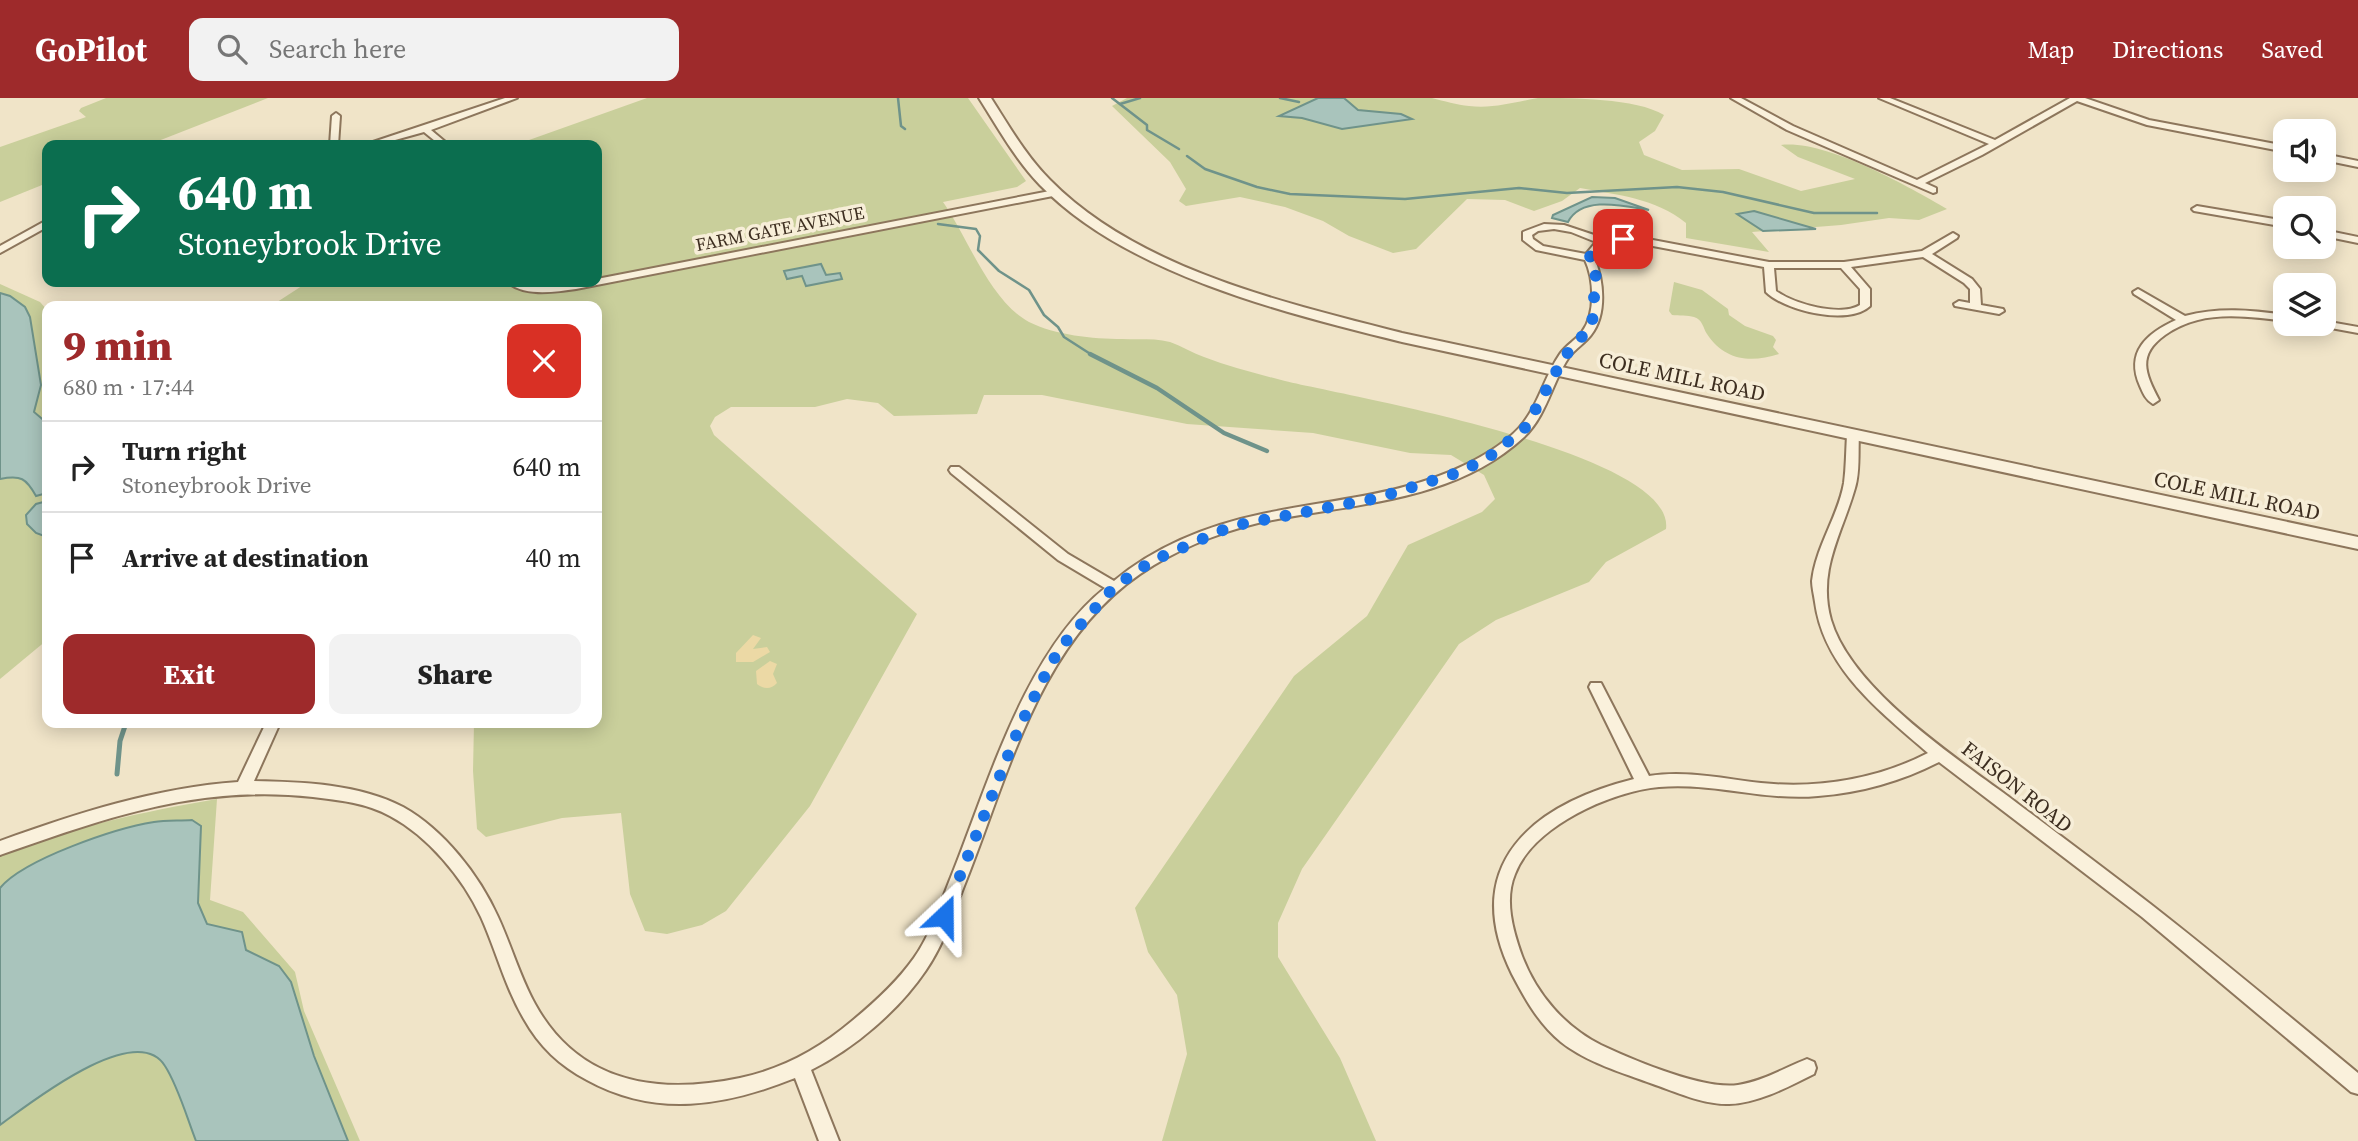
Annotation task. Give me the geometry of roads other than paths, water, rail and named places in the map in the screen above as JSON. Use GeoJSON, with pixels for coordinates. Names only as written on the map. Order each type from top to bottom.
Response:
{"type":"FeatureCollection","features":[{"type":"Feature","properties":{"kind":"street","name":"COLE MILL ROAD"},"geometry":{"type":"LineString","coordinates":[[985,98],[1024,158],[1051,190],[1118,238],[1232,286],[1375,330],[2358,543]]}},
{"type":"Feature","properties":{"kind":"street"},"geometry":{"type":"LineString","coordinates":[[1735,98],[1790,128],[1933,190]]}},
{"type":"Feature","properties":{"kind":"street"},"geometry":{"type":"LineString","coordinates":[[1883,98],[1995,143]]}},
{"type":"Feature","properties":{"kind":"street"},"geometry":{"type":"LineString","coordinates":[[1917,183],[2077,98],[2147,122],[2273,146]]}},
{"type":"Feature","properties":{"kind":"street"},"geometry":{"type":"LineString","coordinates":[[386,140],[425,129],[506,99]]}},
{"type":"Feature","properties":{"kind":"street"},"geometry":{"type":"LineString","coordinates":[[334,140],[336,116]]}},
{"type":"Feature","properties":{"kind":"street"},"geometry":{"type":"LineString","coordinates":[[425,129],[439,140]]}},
{"type":"Feature","properties":{"kind":"street"},"geometry":{"type":"LineString","coordinates":[[2336,159],[2358,164]]}},
{"type":"Feature","properties":{"kind":"street","name":"FARM GATE AVENUE"},"geometry":{"type":"LineString","coordinates":[[602,271],[1051,190]]}},
{"type":"Feature","properties":{"kind":"street","name":"FARM GATE AVENUE"},"geometry":{"type":"LineString","coordinates":[[602,281],[1051,190]]}},
{"type":"Feature","properties":{"kind":"street"},"geometry":{"type":"LineString","coordinates":[[2197,209],[2273,222]]}},
{"type":"Feature","properties":{"kind":"street"},"geometry":{"type":"LineString","coordinates":[[0,250],[42,226]]}},
{"type":"Feature","properties":{"kind":"street"},"geometry":{"type":"LineString","coordinates":[[1589,258],[1540,248],[1528,240],[1527,234],[1536,228],[1553,227],[1586,233],[1602,241],[1637,240],[1769,265],[1844,265],[1926,254],[1953,236]]}},
{"type":"Feature","properties":{"kind":"street"},"geometry":{"type":"LineString","coordinates":[[2336,235],[2358,240]]}},
{"type":"Feature","properties":{"kind":"street"},"geometry":{"type":"LineString","coordinates":[[1589,258],[1602,241]]}},
{"type":"Feature","properties":{"kind":"street"},"geometry":{"type":"LineString","coordinates":[[1926,254],[1968,281],[1975,289],[1976,306]]}},
{"type":"Feature","properties":{"kind":"street"},"geometry":{"type":"LineString","coordinates":[[0,848],[135,802],[244,786],[298,789],[353,797],[383,805],[405,816],[421,830],[459,870],[480,898],[517,989],[540,1031],[568,1059],[596,1076],[632,1091],[658,1096],[682,1096],[772,1080],[800,1068],[838,1044],[874,1015],[924,958],[1036,692],[1060,648],[1114,587],[1152,561],[1232,526],[1369,500],[1473,465],[1499,449],[1526,427],[1570,348],[1592,325],[1596,271],[1589,258]]}},
{"type":"Feature","properties":{"kind":"street"},"geometry":{"type":"LineString","coordinates":[[1769,265],[1771,292],[1781,300],[1839,313],[1855,313],[1865,306],[1865,289],[1844,265]]}},
{"type":"Feature","properties":{"kind":"street"},"geometry":{"type":"LineString","coordinates":[[2138,292],[2182,319]]}},
{"type":"Feature","properties":{"kind":"street"},"geometry":{"type":"LineString","coordinates":[[1959,304],[1999,311]]}},
{"type":"Feature","properties":{"kind":"street"},"geometry":{"type":"LineString","coordinates":[[2153,400],[2140,370],[2143,352],[2157,335],[2182,319],[2218,312],[2273,317]]}},
{"type":"Feature","properties":{"kind":"street"},"geometry":{"type":"LineString","coordinates":[[2336,326],[2358,330]]}},
{"type":"Feature","properties":{"kind":"street","name":"FAISON ROAD"},"geometry":{"type":"LineString","coordinates":[[1853,435],[1850,485],[1827,548],[1819,582],[1824,619],[1833,644],[1848,668],[1884,706],[1940,754],[2148,912],[2358,1085]]}},
{"type":"Feature","properties":{"kind":"street"},"geometry":{"type":"LineString","coordinates":[[955,470],[1063,557],[1114,587]]}},
{"type":"Feature","properties":{"kind":"street"},"geometry":{"type":"LineString","coordinates":[[1596,687],[1644,784]]}},
{"type":"Feature","properties":{"kind":"street"},"geometry":{"type":"LineString","coordinates":[[244,786],[271,728]]}},
{"type":"Feature","properties":{"kind":"street"},"geometry":{"type":"LineString","coordinates":[[1807,1068],[1741,1093],[1724,1095],[1698,1089],[1585,1048],[1555,1024],[1530,994],[1517,965],[1503,911],[1502,893],[1510,865],[1532,838],[1567,813],[1614,792],[1644,784],[1675,780],[1754,789],[1823,790],[1889,776],[1911,769],[1940,754]]}},
{"type":"Feature","properties":{"kind":"street"},"geometry":{"type":"LineString","coordinates":[[800,1068],[829,1141]]}},
{"type":"Feature","properties":{"kind":"water"},"geometry":{"type":"Polygon","coordinates":[[[1318,98],[1344,98],[1358,110],[1401,114],[1412,119],[1342,129],[1302,118],[1279,116],[1318,98]]]}},
{"type":"Feature","properties":{"kind":"water"},"geometry":{"type":"Polygon","coordinates":[[[1592,197],[1615,198],[1649,210],[1604,204],[1583,208],[1568,222],[1552,218],[1553,215],[1592,197]]]}},
{"type":"Feature","properties":{"kind":"water"},"geometry":{"type":"Polygon","coordinates":[[[1754,211],[1816,229],[1763,231],[1737,214],[1754,211]]]}},
{"type":"Feature","properties":{"kind":"water"},"geometry":{"type":"Polygon","coordinates":[[[821,264],[826,275],[840,273],[842,279],[806,286],[802,276],[787,279],[784,271],[821,264]]]}},
{"type":"Feature","properties":{"kind":"water"},"geometry":{"type":"Polygon","coordinates":[[[0,293],[10,296],[25,307],[30,317],[41,385],[34,412],[42,419],[42,494],[36,496],[22,479],[0,479],[0,293]]]}},
{"type":"Feature","properties":{"kind":"water"},"geometry":{"type":"Polygon","coordinates":[[[42,502],[42,535],[27,524],[26,515],[36,504],[42,502]]]}},
{"type":"Feature","properties":{"kind":"water"},"geometry":{"type":"Polygon","coordinates":[[[192,820],[201,826],[198,903],[207,924],[242,932],[246,950],[279,966],[291,982],[314,1056],[348,1141],[196,1141],[165,1066],[151,1054],[131,1052],[108,1058],[82,1070],[0,1125],[0,888],[29,866],[72,846],[137,825],[192,820]]]}},
{"type":"Feature","properties":{"kind":"waterway"},"geometry":{"type":"LineString","coordinates":[[898,98],[901,126],[905,129]]}},
{"type":"Feature","properties":{"kind":"waterway"},"geometry":{"type":"LineString","coordinates":[[1112,98],[1147,125],[1147,130],[1179,149]]}},
{"type":"Feature","properties":{"kind":"waterway"},"geometry":{"type":"LineString","coordinates":[[1120,104],[1140,98]]}},
{"type":"Feature","properties":{"kind":"waterway"},"geometry":{"type":"LineString","coordinates":[[1280,98],[1299,102]]}},
{"type":"Feature","properties":{"kind":"waterway"},"geometry":{"type":"LineString","coordinates":[[1187,156],[1205,169],[1257,187],[1290,194],[1405,199],[1519,188],[1567,193],[1677,187],[1723,192],[1814,213],[1877,213]]}},
{"type":"Feature","properties":{"kind":"waterway"},"geometry":{"type":"LineString","coordinates":[[938,224],[976,229],[980,236],[978,250],[999,271],[1029,290],[1044,315],[1058,327],[1064,337],[1092,355]]}},
{"type":"Feature","properties":{"kind":"waterway"},"geometry":{"type":"LineString","coordinates":[[1090,354],[1157,388],[1224,433],[1267,451]]}},
{"type":"Feature","properties":{"kind":"waterway"},"geometry":{"type":"LineString","coordinates":[[117,774],[120,741],[124,728]]}}]}
